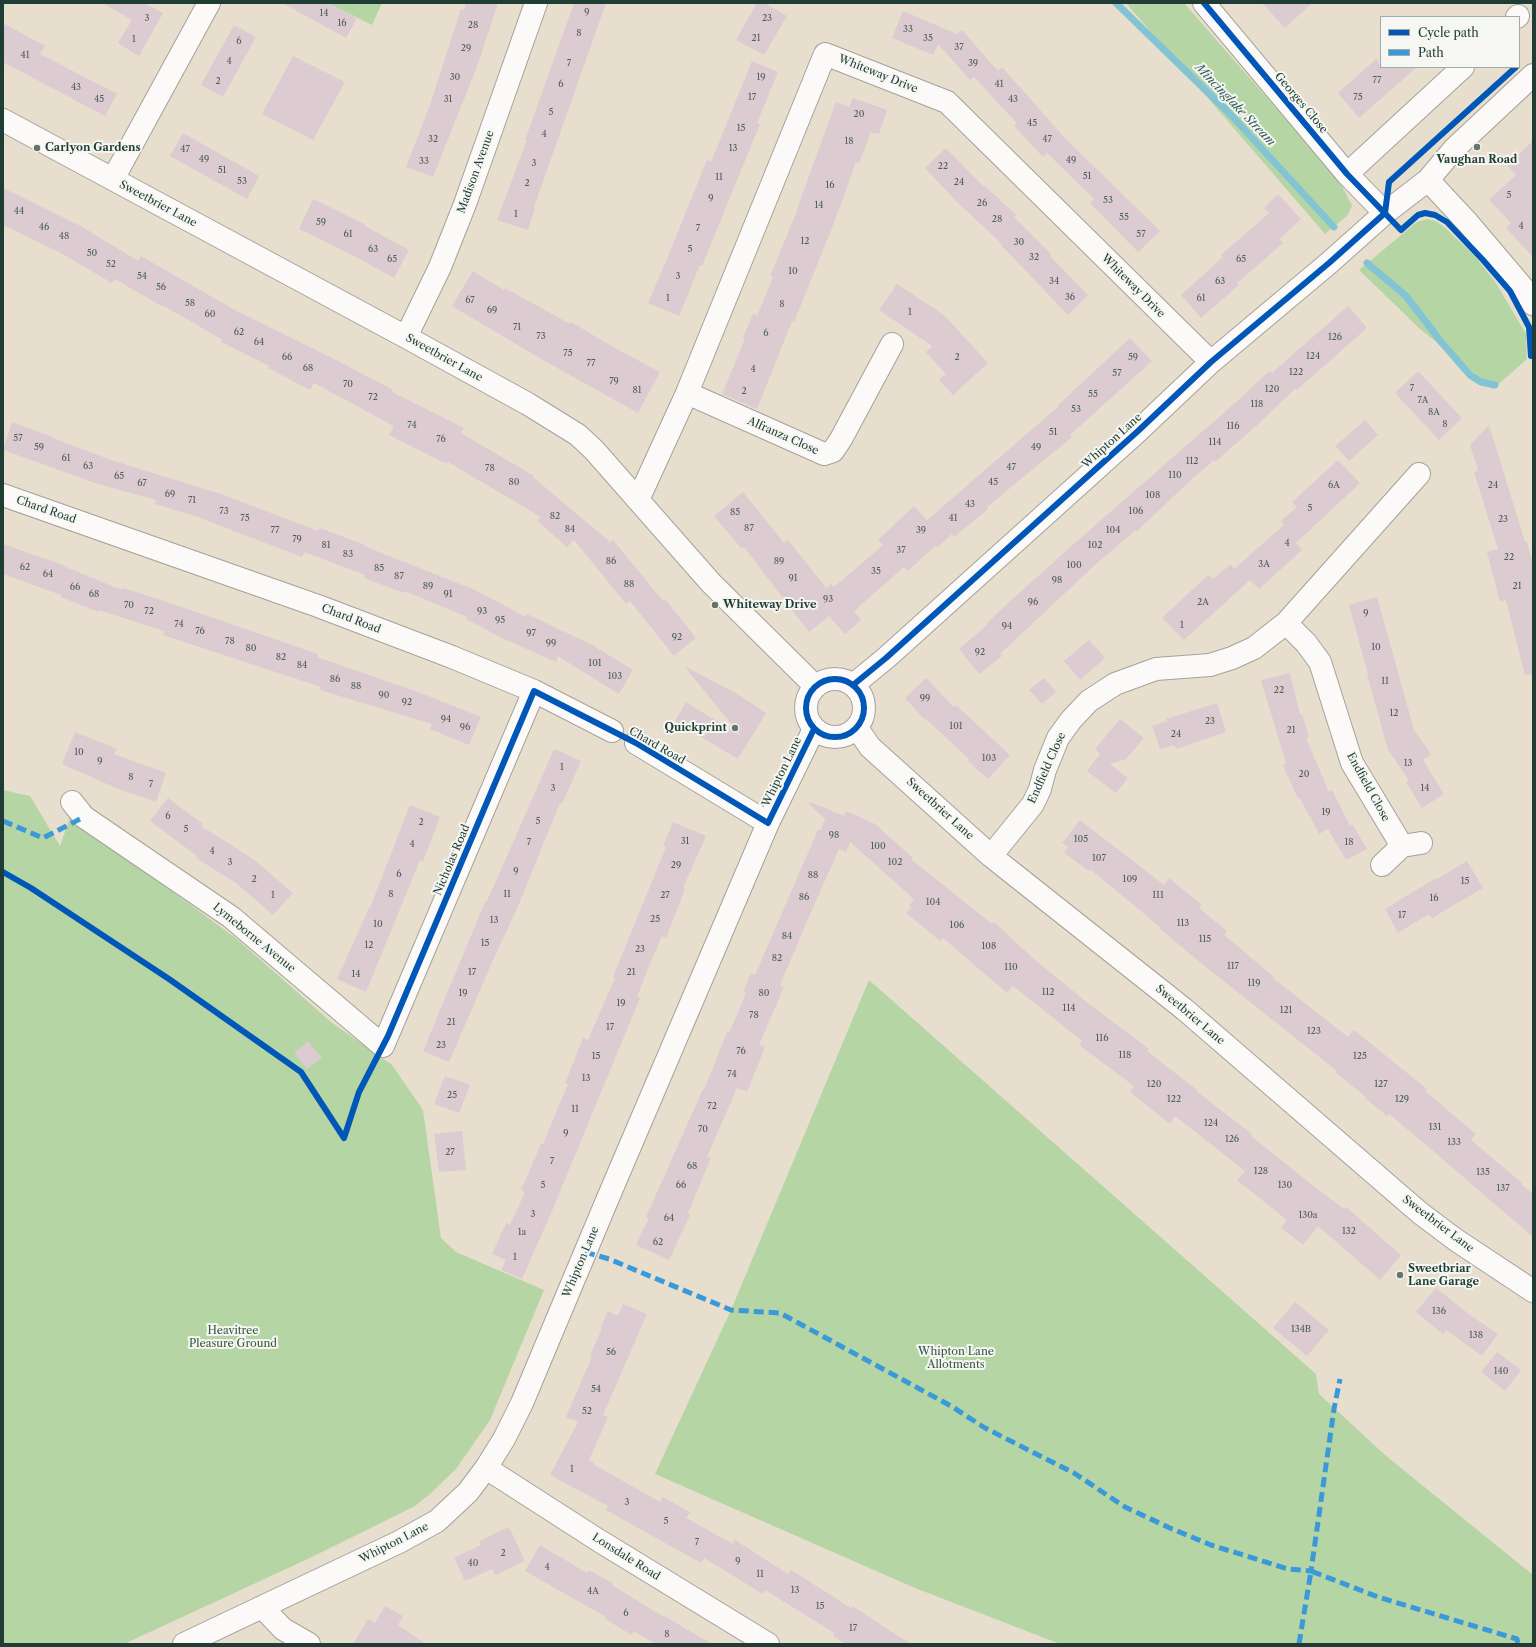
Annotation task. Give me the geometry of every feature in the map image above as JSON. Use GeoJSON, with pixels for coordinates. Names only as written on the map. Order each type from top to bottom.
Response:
{"type":"FeatureCollection","features":[{"type":"Feature","properties":{"kind":"street"},"geometry":{"type":"LineString","coordinates":[[113,179],[209,3]]}},
{"type":"Feature","properties":{"kind":"street","name":"Madison Avenue"},"geometry":{"type":"LineString","coordinates":[[406,337],[440,267],[468,196],[536,3]]}},
{"type":"Feature","properties":{"kind":"street","name":"Georges Close"},"geometry":{"type":"LineString","coordinates":[[1204,3],[1347,174],[1385,213]]}},
{"type":"Feature","properties":{"kind":"street","name":"Whiteway Drive"},"geometry":{"type":"LineString","coordinates":[[638,500],[687,393],[825,54],[947,102],[1210,362]]}},
{"type":"Feature","properties":{"kind":"street"},"geometry":{"type":"LineString","coordinates":[[1347,174],[1462,68]]}},
{"type":"Feature","properties":{"kind":"street"},"geometry":{"type":"LineString","coordinates":[[1385,213],[1428,180],[1454,149],[1533,75]]}},
{"type":"Feature","properties":{"kind":"street","name":"Sweetbrier Lane"},"geometry":{"type":"LineString","coordinates":[[3,120],[528,404],[578,436],[594,450],[711,583],[815,686]]}},
{"type":"Feature","properties":{"kind":"street"},"geometry":{"type":"LineString","coordinates":[[1428,180],[1468,223],[1524,289],[1533,304]]}},
{"type":"Feature","properties":{"kind":"street","name":"Whipton Lane"},"geometry":{"type":"LineString","coordinates":[[853,685],[886,658],[1138,431],[1210,362],[1329,263],[1385,213]]}},
{"type":"Feature","properties":{"kind":"street","name":"Alfranza Close"},"geometry":{"type":"LineString","coordinates":[[687,393],[824,454],[833,451],[841,439],[892,344]]}},
{"type":"Feature","properties":{"kind":"street","name":"Endfield Close"},"geometry":{"type":"LineString","coordinates":[[991,856],[1033,804],[1040,789],[1045,770],[1058,738],[1071,720],[1089,701],[1115,684],[1156,669],[1210,665],[1232,658],[1254,648],[1286,623],[1419,474]]}},
{"type":"Feature","properties":{"kind":"street","name":"Chard Road"},"geometry":{"type":"LineString","coordinates":[[3,495],[318,606],[452,657],[534,691],[612,731]]}},
{"type":"Feature","properties":{"kind":"street","name":"Endfield Close"},"geometry":{"type":"LineString","coordinates":[[1286,623],[1306,643],[1320,662],[1352,763],[1411,845],[1382,865]]}},
{"type":"Feature","properties":{"kind":"street"},"geometry":{"type":"LineString","coordinates":[[834,679],[844,680],[853,685],[859,692],[863,701],[864,710],[862,720],[857,728],[849,734],[831,738],[822,735],[814,729],[808,722],[805,712],[809,694],[815,686],[823,681],[834,679]]}},
{"type":"Feature","properties":{"kind":"street","name":"Nicholas Road"},"geometry":{"type":"LineString","coordinates":[[388,1036],[534,691]]}},
{"type":"Feature","properties":{"kind":"street","name":"Sweetbrier Lane"},"geometry":{"type":"LineString","coordinates":[[857,728],[870,747],[991,856],[1184,1009],[1420,1213],[1456,1240],[1533,1291]]}},
{"type":"Feature","properties":{"kind":"street","name":"Whipton Lane"},"geometry":{"type":"LineString","coordinates":[[184,1644],[399,1542],[437,1521],[468,1492],[486,1468],[504,1439],[522,1403],[611,1190],[768,823],[814,729]]}},
{"type":"Feature","properties":{"kind":"street","name":"Chard Road"},"geometry":{"type":"LineString","coordinates":[[636,743],[768,823]]}},
{"type":"Feature","properties":{"kind":"street","name":"Lymeborne Avenue"},"geometry":{"type":"LineString","coordinates":[[72,802],[84,817],[231,917],[383,1046],[388,1036]]}},
{"type":"Feature","properties":{"kind":"street","name":"Lonsdale Road"},"geometry":{"type":"LineString","coordinates":[[486,1468],[598,1540],[768,1644]]}},
{"type":"Feature","properties":{"kind":"street"},"geometry":{"type":"LineString","coordinates":[[262,1607],[283,1629],[309,1644]]}},
{"type":"Feature","properties":{"kind":"green space"},"geometry":{"type":"Polygon","coordinates":[[[328,3],[382,3],[372,25],[328,3]]]}},
{"type":"Feature","properties":{"kind":"green space"},"geometry":{"type":"Polygon","coordinates":[[[1126,3],[1184,3],[1339,180],[1352,206],[1347,216],[1325,234],[1126,3]]]}},
{"type":"Feature","properties":{"kind":"green space"},"geometry":{"type":"Polygon","coordinates":[[[1427,219],[1436,221],[1444,227],[1474,255],[1496,283],[1526,334],[1527,359],[1493,389],[1419,328],[1359,270],[1417,222],[1427,219]]]}},
{"type":"Feature","properties":{"kind":"green space","name":"Heavitree Pleasure Ground"},"geometry":{"type":"Polygon","coordinates":[[[3,790],[30,796],[60,846],[70,817],[237,939],[331,1022],[392,1065],[423,1110],[441,1238],[456,1252],[544,1290],[490,1420],[456,1469],[430,1494],[415,1506],[312,1557],[124,1644],[3,1644],[3,790]]]}},
{"type":"Feature","properties":{"kind":"green space","name":"Whipton Lane Allotments"},"geometry":{"type":"Polygon","coordinates":[[[869,980],[1316,1374],[1319,1394],[1385,1455],[1533,1575],[1533,1644],[1060,1644],[915,1588],[655,1474],[731,1310],[869,980]]]}},
{"type":"Feature","properties":{"kind":"building"},"geometry":{"type":"Polygon","coordinates":[[[102,3],[144,3],[163,13],[139,56],[118,43],[132,20],[102,3]]]}},
{"type":"Feature","properties":{"kind":"building"},"geometry":{"type":"Polygon","coordinates":[[[282,3],[328,3],[357,18],[346,38],[282,3]]]}},
{"type":"Feature","properties":{"kind":"building"},"geometry":{"type":"Polygon","coordinates":[[[466,3],[498,3],[478,64],[433,177],[406,167],[430,105],[461,9],[464,10],[466,3]]]}},
{"type":"Feature","properties":{"kind":"building"},"geometry":{"type":"Polygon","coordinates":[[[574,3],[606,3],[534,207],[535,208],[528,230],[497,220],[527,140],[525,140],[574,3]]]}},
{"type":"Feature","properties":{"kind":"building"},"geometry":{"type":"Polygon","coordinates":[[[757,3],[764,3],[787,16],[764,55],[736,40],[757,3]]]}},
{"type":"Feature","properties":{"kind":"building"},"geometry":{"type":"Polygon","coordinates":[[[1262,3],[1312,3],[1285,28],[1262,3]]]}},
{"type":"Feature","properties":{"kind":"building"},"geometry":{"type":"Polygon","coordinates":[[[903,11],[957,34],[962,30],[998,71],[1002,67],[1064,137],[1160,231],[1138,252],[1090,203],[1094,199],[1047,153],[1043,157],[1014,126],[1017,123],[974,77],[970,80],[938,44],[933,55],[892,38],[903,11]]]}},
{"type":"Feature","properties":{"kind":"building"},"geometry":{"type":"Polygon","coordinates":[[[3,23],[45,46],[40,54],[117,94],[105,116],[3,62],[3,23]]]}},
{"type":"Feature","properties":{"kind":"building"},"geometry":{"type":"Polygon","coordinates":[[[234,25],[256,37],[223,97],[201,85],[234,25]]]}},
{"type":"Feature","properties":{"kind":"building"},"geometry":{"type":"Polygon","coordinates":[[[293,56],[345,82],[313,140],[262,114],[293,56]]]}},
{"type":"Feature","properties":{"kind":"building"},"geometry":{"type":"Polygon","coordinates":[[[1376,59],[1380,68],[1416,68],[1359,118],[1338,93],[1376,59]]]}},
{"type":"Feature","properties":{"kind":"building"},"geometry":{"type":"Polygon","coordinates":[[[752,61],[778,72],[757,123],[760,124],[702,266],[700,265],[679,316],[648,303],[707,160],[711,162],[752,61]]]}},
{"type":"Feature","properties":{"kind":"building"},"geometry":{"type":"Polygon","coordinates":[[[853,98],[887,110],[879,134],[871,132],[859,163],[856,162],[834,223],[794,322],[792,321],[757,409],[722,394],[745,339],[743,338],[753,314],[757,316],[773,277],[770,276],[798,209],[836,102],[849,107],[853,98]]]}},
{"type":"Feature","properties":{"kind":"building"},"geometry":{"type":"Polygon","coordinates":[[[183,133],[259,176],[247,199],[170,156],[183,133]]]}},
{"type":"Feature","properties":{"kind":"building"},"geometry":{"type":"Polygon","coordinates":[[[1533,141],[1533,257],[1506,228],[1511,223],[1489,200],[1516,175],[1507,165],[1533,141]]]}},
{"type":"Feature","properties":{"kind":"building"},"geometry":{"type":"Polygon","coordinates":[[[946,148],[983,186],[984,185],[1016,215],[1014,217],[1051,254],[1050,256],[1088,295],[1068,315],[1001,245],[1002,244],[956,201],[925,168],[946,148]]]}},
{"type":"Feature","properties":{"kind":"building"},"geometry":{"type":"Polygon","coordinates":[[[3,188],[81,226],[138,261],[141,256],[233,309],[342,363],[393,390],[392,392],[464,428],[461,433],[534,476],[533,477],[610,542],[613,540],[663,601],[665,599],[696,638],[674,656],[630,601],[626,604],[574,540],[567,547],[537,521],[541,517],[448,462],[447,464],[389,435],[394,426],[314,383],[310,390],[268,368],[269,366],[221,342],[223,340],[115,279],[112,283],[61,253],[3,225],[3,188]]]}},
{"type":"Feature","properties":{"kind":"building"},"geometry":{"type":"Polygon","coordinates":[[[1278,194],[1301,219],[1280,239],[1283,243],[1237,283],[1239,285],[1201,318],[1181,295],[1223,257],[1221,255],[1269,213],[1264,208],[1278,194]]]}},
{"type":"Feature","properties":{"kind":"building"},"geometry":{"type":"Polygon","coordinates":[[[313,199],[366,225],[365,226],[409,250],[394,278],[356,257],[299,229],[313,199]]]}},
{"type":"Feature","properties":{"kind":"building"},"geometry":{"type":"Polygon","coordinates":[[[473,271],[504,290],[505,288],[570,324],[571,322],[613,347],[660,372],[638,413],[543,360],[452,306],[473,271]]]}},
{"type":"Feature","properties":{"kind":"building"},"geometry":{"type":"Polygon","coordinates":[[[897,284],[944,315],[988,363],[953,395],[939,380],[946,374],[926,352],[932,346],[879,310],[897,284]]]}},
{"type":"Feature","properties":{"kind":"building"},"geometry":{"type":"Polygon","coordinates":[[[1348,306],[1367,328],[1297,390],[1296,388],[1215,462],[1214,460],[1193,478],[1137,531],[1136,530],[1097,563],[1000,654],[1002,656],[979,674],[959,649],[1076,542],[1243,396],[1269,371],[1272,373],[1348,306]]]}},
{"type":"Feature","properties":{"kind":"building"},"geometry":{"type":"Polygon","coordinates":[[[1130,338],[1152,361],[1070,435],[1072,437],[987,507],[988,509],[954,537],[952,534],[937,548],[935,546],[908,571],[904,567],[854,611],[861,620],[845,634],[829,616],[809,632],[744,547],[742,549],[714,516],[743,492],[784,543],[788,540],[826,588],[831,584],[834,587],[883,545],[878,540],[914,506],[927,520],[1058,407],[1057,406],[1130,338]]]}},
{"type":"Feature","properties":{"kind":"building"},"geometry":{"type":"Polygon","coordinates":[[[1418,371],[1462,418],[1439,440],[1395,393],[1418,371]]]}},
{"type":"Feature","properties":{"kind":"building"},"geometry":{"type":"Polygon","coordinates":[[[1365,420],[1378,435],[1349,461],[1335,446],[1365,420]]]}},
{"type":"Feature","properties":{"kind":"building"},"geometry":{"type":"Polygon","coordinates":[[[12,422],[111,460],[224,495],[318,531],[320,528],[365,545],[364,546],[475,590],[526,617],[527,614],[592,645],[633,670],[619,694],[558,656],[556,662],[502,638],[466,619],[467,617],[405,591],[404,593],[364,578],[365,575],[304,552],[302,557],[195,516],[155,504],[156,500],[95,483],[3,450],[12,422]]]}},
{"type":"Feature","properties":{"kind":"building"},"geometry":{"type":"Polygon","coordinates":[[[1489,425],[1533,564],[1533,674],[1525,675],[1506,600],[1500,602],[1487,552],[1498,549],[1474,472],[1478,471],[1470,445],[1489,425]]]}},
{"type":"Feature","properties":{"kind":"building"},"geometry":{"type":"Polygon","coordinates":[[[1338,460],[1360,483],[1296,543],[1302,550],[1259,589],[1250,580],[1184,640],[1162,618],[1208,575],[1213,579],[1231,564],[1234,569],[1284,525],[1281,521],[1297,507],[1292,502],[1338,460]]]}},
{"type":"Feature","properties":{"kind":"building"},"geometry":{"type":"Polygon","coordinates":[[[3,544],[63,565],[122,590],[123,588],[164,601],[318,654],[317,657],[418,692],[481,717],[469,745],[430,729],[432,724],[320,690],[321,687],[163,635],[164,631],[99,610],[98,612],[61,597],[61,595],[3,574],[3,544]]]}},
{"type":"Feature","properties":{"kind":"building"},"geometry":{"type":"Polygon","coordinates":[[[1377,597],[1414,730],[1431,754],[1423,760],[1444,794],[1422,808],[1406,782],[1409,780],[1388,750],[1349,605],[1377,597]]]}},
{"type":"Feature","properties":{"kind":"building"},"geometry":{"type":"Polygon","coordinates":[[[1089,640],[1105,658],[1080,680],[1064,661],[1089,640]]]}},
{"type":"Feature","properties":{"kind":"building"},"geometry":{"type":"Polygon","coordinates":[[[684,666],[736,693],[766,713],[738,759],[675,721],[686,702],[741,736],[684,666]]]}},
{"type":"Feature","properties":{"kind":"building"},"geometry":{"type":"Polygon","coordinates":[[[1290,673],[1300,714],[1302,714],[1309,737],[1306,738],[1329,792],[1332,790],[1350,826],[1352,824],[1367,849],[1346,860],[1328,829],[1319,834],[1300,798],[1298,799],[1283,765],[1286,763],[1261,680],[1290,673]]]}},
{"type":"Feature","properties":{"kind":"building"},"geometry":{"type":"Polygon","coordinates":[[[926,678],[954,707],[956,705],[1010,755],[988,779],[968,761],[970,760],[925,718],[924,719],[905,698],[926,678]]]}},
{"type":"Feature","properties":{"kind":"building"},"geometry":{"type":"Polygon","coordinates":[[[1044,678],[1056,692],[1042,704],[1029,690],[1044,678]]]}},
{"type":"Feature","properties":{"kind":"building"},"geometry":{"type":"Polygon","coordinates":[[[1217,703],[1226,732],[1176,749],[1174,745],[1160,749],[1152,726],[1167,721],[1166,719],[1217,703]]]}},
{"type":"Feature","properties":{"kind":"building"},"geometry":{"type":"Polygon","coordinates":[[[1120,719],[1144,738],[1126,759],[1110,764],[1128,778],[1116,793],[1087,771],[1100,754],[1095,749],[1120,719]]]}},
{"type":"Feature","properties":{"kind":"building"},"geometry":{"type":"Polygon","coordinates":[[[75,732],[117,749],[114,754],[166,773],[156,802],[116,788],[62,764],[75,732]]]}},
{"type":"Feature","properties":{"kind":"building"},"geometry":{"type":"Polygon","coordinates":[[[554,749],[581,761],[562,804],[560,803],[516,911],[449,1062],[423,1051],[485,902],[486,903],[554,749]]]}},
{"type":"Feature","properties":{"kind":"building"},"geometry":{"type":"Polygon","coordinates":[[[168,798],[203,824],[201,826],[253,859],[293,893],[273,915],[236,883],[196,858],[197,856],[150,821],[168,798]]]}},
{"type":"Feature","properties":{"kind":"building"},"geometry":{"type":"Polygon","coordinates":[[[810,802],[844,816],[846,811],[875,824],[913,858],[912,860],[992,924],[994,922],[1035,960],[1089,1004],[1149,1049],[1147,1051],[1252,1134],[1251,1136],[1311,1184],[1344,1209],[1346,1207],[1401,1255],[1380,1280],[1318,1226],[1303,1245],[1281,1228],[1287,1220],[1237,1180],[1245,1171],[1175,1116],[1170,1124],[1130,1092],[1134,1086],[1079,1045],[1082,1041],[1013,986],[1007,993],[943,938],[940,941],[906,913],[911,908],[909,906],[914,899],[850,842],[846,852],[839,849],[811,912],[780,985],[784,987],[759,1045],[765,1047],[747,1092],[737,1088],[707,1157],[711,1158],[688,1213],[690,1215],[669,1260],[636,1245],[649,1218],[646,1217],[703,1089],[704,1090],[727,1032],[729,1033],[746,993],[743,992],[751,973],[755,975],[818,830],[821,830],[825,819],[809,804],[810,802]]]}},
{"type":"Feature","properties":{"kind":"building"},"geometry":{"type":"Polygon","coordinates":[[[410,805],[440,817],[423,861],[420,860],[366,992],[337,979],[370,908],[410,805]]]}},
{"type":"Feature","properties":{"kind":"building"},"geometry":{"type":"Polygon","coordinates":[[[1080,820],[1164,885],[1169,878],[1202,905],[1199,908],[1227,931],[1224,935],[1274,977],[1273,978],[1348,1037],[1354,1030],[1427,1089],[1425,1091],[1476,1134],[1471,1140],[1533,1194],[1533,1237],[1389,1114],[1387,1116],[1366,1099],[1367,1098],[1336,1073],[1337,1071],[1201,963],[1090,869],[1089,871],[1064,853],[1068,847],[1062,843],[1080,820]]]}},
{"type":"Feature","properties":{"kind":"building"},"geometry":{"type":"Polygon","coordinates":[[[673,822],[706,836],[683,888],[685,889],[666,938],[662,936],[649,966],[637,997],[640,998],[552,1211],[522,1279],[501,1270],[506,1260],[492,1254],[506,1223],[510,1225],[525,1192],[521,1190],[541,1144],[543,1144],[568,1084],[565,1083],[583,1038],[588,1040],[615,978],[613,977],[666,847],[663,846],[673,822]]]}},
{"type":"Feature","properties":{"kind":"building"},"geometry":{"type":"Polygon","coordinates":[[[1467,861],[1483,888],[1432,918],[1429,914],[1398,933],[1385,909],[1467,861]]]}},
{"type":"Feature","properties":{"kind":"building"},"geometry":{"type":"Polygon","coordinates":[[[308,1041],[322,1058],[307,1069],[294,1053],[308,1041]]]}},
{"type":"Feature","properties":{"kind":"building"},"geometry":{"type":"Polygon","coordinates":[[[445,1076],[470,1085],[459,1113],[434,1104],[445,1076]]]}},
{"type":"Feature","properties":{"kind":"building"},"geometry":{"type":"Polygon","coordinates":[[[462,1131],[466,1170],[439,1172],[434,1134],[462,1131]]]}},
{"type":"Feature","properties":{"kind":"building"},"geometry":{"type":"Polygon","coordinates":[[[1436,1288],[1470,1315],[1498,1334],[1482,1356],[1446,1330],[1443,1334],[1416,1312],[1436,1288]]]}},
{"type":"Feature","properties":{"kind":"building"},"geometry":{"type":"Polygon","coordinates":[[[1295,1302],[1329,1330],[1307,1356],[1273,1328],[1295,1302]]]}},
{"type":"Feature","properties":{"kind":"building"},"geometry":{"type":"Polygon","coordinates":[[[623,1304],[647,1314],[603,1415],[608,1417],[589,1460],[594,1463],[593,1464],[660,1502],[663,1497],[690,1512],[686,1518],[733,1544],[735,1540],[788,1574],[791,1570],[851,1608],[852,1606],[911,1644],[846,1644],[833,1636],[834,1633],[765,1590],[763,1594],[704,1558],[701,1563],[606,1510],[608,1506],[550,1475],[578,1422],[566,1417],[592,1357],[590,1356],[602,1328],[601,1327],[608,1311],[618,1316],[623,1304]]]}},
{"type":"Feature","properties":{"kind":"building"},"geometry":{"type":"Polygon","coordinates":[[[1497,1352],[1521,1370],[1505,1391],[1481,1372],[1497,1352]]]}},
{"type":"Feature","properties":{"kind":"building"},"geometry":{"type":"Polygon","coordinates":[[[509,1527],[525,1561],[495,1575],[492,1569],[465,1581],[454,1558],[481,1545],[479,1541],[509,1527]]]}},
{"type":"Feature","properties":{"kind":"building"},"geometry":{"type":"Polygon","coordinates":[[[540,1545],[587,1573],[588,1570],[613,1583],[612,1585],[712,1644],[655,1644],[634,1631],[632,1635],[605,1619],[606,1617],[525,1571],[540,1545]]]}},
{"type":"Feature","properties":{"kind":"building"},"geometry":{"type":"Polygon","coordinates":[[[385,1606],[403,1616],[398,1625],[426,1644],[353,1644],[368,1619],[375,1623],[385,1606]]]}},
{"type":"Feature","properties":{"kind":"waterway","name":"Mincinglake Stream"},"geometry":{"type":"LineString","coordinates":[[1116,3],[1231,115],[1334,227]]}},
{"type":"Feature","properties":{"kind":"waterway","name":"Mincinglake Stream"},"geometry":{"type":"LineString","coordinates":[[1367,263],[1406,296],[1442,343],[1470,375],[1481,382],[1495,385]]}},
{"type":"Feature","properties":{"kind":"marked path"},"geometry":{"type":"LineString","coordinates":[[3,821],[43,838],[84,817]]}},
{"type":"Feature","properties":{"kind":"marked path"},"geometry":{"type":"LineString","coordinates":[[585,1252],[609,1259],[731,1310],[780,1313],[951,1406],[985,1428],[1074,1473],[1125,1507],[1211,1545],[1288,1569],[1311,1571],[1334,1409],[1340,1379]]}},
{"type":"Feature","properties":{"kind":"marked path"},"geometry":{"type":"LineString","coordinates":[[1299,1644],[1311,1571],[1378,1597],[1517,1639],[1518,1644]]}},
{"type":"Feature","properties":{"kind":"cycle path"},"geometry":{"type":"LineString","coordinates":[[1204,3],[1347,174],[1401,230],[1418,215],[1425,213],[1435,215],[1447,222],[1483,260],[1510,291],[1529,327],[1531,356],[1533,356]]}},
{"type":"Feature","properties":{"kind":"cycle path"},"geometry":{"type":"LineString","coordinates":[[1385,213],[1389,182],[1515,68]]}},
{"type":"Feature","properties":{"kind":"cycle path"},"geometry":{"type":"LineString","coordinates":[[853,685],[886,658],[1138,431],[1211,362],[1329,263],[1385,213]]}},
{"type":"Feature","properties":{"kind":"cycle path"},"geometry":{"type":"LineString","coordinates":[[829,679],[841,679],[856,687],[864,702],[864,708],[864,714],[856,729],[841,737],[829,737],[814,729],[806,714],[806,702],[814,687],[829,679]]}},
{"type":"Feature","properties":{"kind":"cycle path"},"geometry":{"type":"LineString","coordinates":[[344,1138],[359,1092],[388,1036],[534,691],[636,743],[768,823],[814,729]]}},
{"type":"Feature","properties":{"kind":"cycle path"},"geometry":{"type":"LineString","coordinates":[[3,872],[31,888],[169,979],[301,1072],[344,1138]]}},
{"type":"Feature","properties":{"kind":"place","name":"Vaughan Road"},"geometry":{"type":"Point","coordinates":[1477,147]}},
{"type":"Feature","properties":{"kind":"place","name":"Carlyon Gardens"},"geometry":{"type":"Point","coordinates":[37,148]}},
{"type":"Feature","properties":{"kind":"place","name":"Whiteway Drive"},"geometry":{"type":"Point","coordinates":[715,605]}},
{"type":"Feature","properties":{"kind":"place","name":"Quickprint"},"geometry":{"type":"Point","coordinates":[735,728]}},
{"type":"Feature","properties":{"kind":"place","name":"Sweetbriar Lane Garage"},"geometry":{"type":"Point","coordinates":[1400,1275]}}]}
